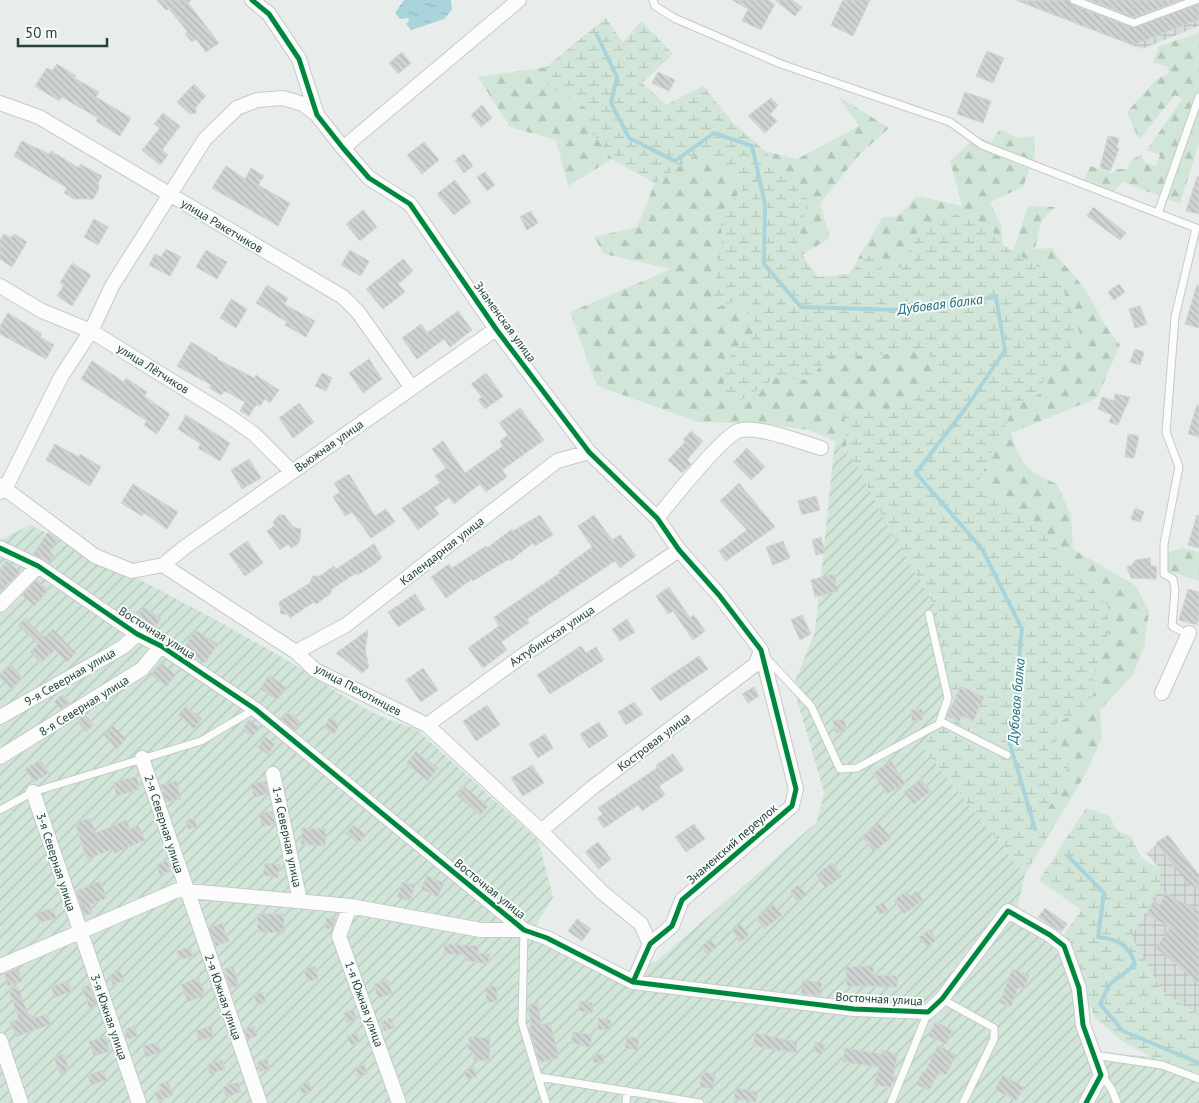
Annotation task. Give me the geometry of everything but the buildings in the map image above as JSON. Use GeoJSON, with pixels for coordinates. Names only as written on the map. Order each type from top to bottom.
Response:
{"type":"FeatureCollection","features":[{"type":"Feature","properties":{"kind":"street","name":"Знаменская улица"},"geometry":{"type":"LineString","coordinates":[[252,0],[270,14],[299,59],[317,114],[343,148],[369,178],[410,204],[496,329],[589,452],[657,518],[680,550],[719,595],[761,651]]}},
{"type":"Feature","properties":{"kind":"street"},"geometry":{"type":"LineString","coordinates":[[343,148],[519,0]]}},
{"type":"Feature","properties":{"kind":"street"},"geometry":{"type":"LineString","coordinates":[[162,565],[132,571],[95,556],[2,488],[61,377],[91,331],[112,286],[205,138],[237,108],[257,100],[284,98],[303,104],[317,114]]}},
{"type":"Feature","properties":{"kind":"street","name":"улица Ракетчиков"},"geometry":{"type":"LineString","coordinates":[[0,103],[39,117],[344,296],[358,312],[412,388]]}},
{"type":"Feature","properties":{"kind":"street","name":"улица Лётчиков"},"geometry":{"type":"LineString","coordinates":[[0,286],[42,311],[91,331],[227,415],[254,434],[292,472]]}},
{"type":"Feature","properties":{"kind":"street","name":"Вьюжная улица"},"geometry":{"type":"LineString","coordinates":[[162,565],[184,547],[496,329]]}},
{"type":"Feature","properties":{"kind":"street"},"geometry":{"type":"LineString","coordinates":[[657,518],[723,443],[738,430],[767,432],[820,448]]}},
{"type":"Feature","properties":{"kind":"street","name":"Календарная улица"},"geometry":{"type":"LineString","coordinates":[[296,652],[346,625],[557,461],[589,452]]}},
{"type":"Feature","properties":{"kind":"street","name":"Восточная улица"},"geometry":{"type":"LineString","coordinates":[[0,548],[38,566],[137,634],[161,646],[256,709],[524,930],[547,938],[633,982],[854,1009],[928,1012],[942,999],[1008,911],[1050,935],[1064,946],[1080,988],[1083,1025],[1094,1055]]}},
{"type":"Feature","properties":{"kind":"street","name":"Ахтубинская улица"},"geometry":{"type":"LineString","coordinates":[[428,725],[522,656],[680,550]]}},
{"type":"Feature","properties":{"kind":"street","name":"улица Пехотинцев"},"geometry":{"type":"LineString","coordinates":[[162,565],[296,652],[315,670],[428,725],[541,831],[603,893],[641,924],[650,944]]}},
{"type":"Feature","properties":{"kind":"street"},"geometry":{"type":"LineString","coordinates":[[0,605],[38,566]]}},
{"type":"Feature","properties":{"kind":"street"},"geometry":{"type":"LineString","coordinates":[[1162,693],[1189,633]]}},
{"type":"Feature","properties":{"kind":"street","name":"9-я Северная улица"},"geometry":{"type":"LineString","coordinates":[[0,717],[123,647],[137,634]]}},
{"type":"Feature","properties":{"kind":"street","name":"8-я Северная улица"},"geometry":{"type":"LineString","coordinates":[[0,757],[142,669],[161,646]]}},
{"type":"Feature","properties":{"kind":"street","name":"Костровая улица"},"geometry":{"type":"LineString","coordinates":[[541,831],[593,787],[756,664],[761,651]]}},
{"type":"Feature","properties":{"kind":"street","name":"Знаменский переулок"},"geometry":{"type":"LineString","coordinates":[[633,982],[650,944],[672,926],[682,900],[792,806],[796,789],[761,651]]}},
{"type":"Feature","properties":{"kind":"street","name":"2-я Северная улица"},"geometry":{"type":"LineString","coordinates":[[142,758],[186,891]]}},
{"type":"Feature","properties":{"kind":"street","name":"1-я Северная улица"},"geometry":{"type":"LineString","coordinates":[[273,774],[300,901]]}},
{"type":"Feature","properties":{"kind":"street","name":"3-я Северная улица"},"geometry":{"type":"LineString","coordinates":[[33,792],[79,931]]}},
{"type":"Feature","properties":{"kind":"street"},"geometry":{"type":"LineString","coordinates":[[0,966],[178,890],[350,906],[481,930],[524,930]]}},
{"type":"Feature","properties":{"kind":"street","name":"2-я Южная улица"},"geometry":{"type":"LineString","coordinates":[[186,891],[260,1103]]}},
{"type":"Feature","properties":{"kind":"street","name":"1-я Южная улица"},"geometry":{"type":"LineString","coordinates":[[350,906],[339,936],[399,1103]]}},
{"type":"Feature","properties":{"kind":"street","name":"3-я Южная улица"},"geometry":{"type":"LineString","coordinates":[[79,931],[139,1103]]}},
{"type":"Feature","properties":{"kind":"street"},"geometry":{"type":"LineString","coordinates":[[0,1040],[21,1103]]}},
{"type":"Feature","properties":{"kind":"street"},"geometry":{"type":"LineString","coordinates":[[1086,1103],[1101,1075],[1094,1055]]}},
{"type":"Feature","properties":{"kind":"lane"},"geometry":{"type":"LineString","coordinates":[[653,0],[655,6],[674,18],[781,64],[950,122],[982,145],[1196,228],[1175,317],[1166,432],[1179,466],[1164,544],[1164,574],[1173,579],[1175,590],[1172,626],[1189,633]]}},
{"type":"Feature","properties":{"kind":"lane"},"geometry":{"type":"LineString","coordinates":[[1074,0],[1134,23],[1196,0]]}},
{"type":"Feature","properties":{"kind":"lane"},"geometry":{"type":"LineString","coordinates":[[1158,213],[1199,97]]}},
{"type":"Feature","properties":{"kind":"lane"},"geometry":{"type":"LineString","coordinates":[[761,651],[811,706],[840,769],[857,768],[898,748],[940,721],[948,698],[929,614]]}},
{"type":"Feature","properties":{"kind":"lane"},"geometry":{"type":"LineString","coordinates":[[0,810],[33,792],[201,742],[256,709]]}},
{"type":"Feature","properties":{"kind":"lane"},"geometry":{"type":"LineString","coordinates":[[940,721],[1007,755]]}},
{"type":"Feature","properties":{"kind":"lane"},"geometry":{"type":"LineString","coordinates":[[524,930],[522,1023],[546,1103]]}},
{"type":"Feature","properties":{"kind":"lane"},"geometry":{"type":"LineString","coordinates":[[942,999],[994,1028],[994,1039],[963,1103]]}},
{"type":"Feature","properties":{"kind":"lane"},"geometry":{"type":"LineString","coordinates":[[891,1103],[928,1012]]}},
{"type":"Feature","properties":{"kind":"lane"},"geometry":{"type":"LineString","coordinates":[[1094,1055],[1162,1065],[1199,1079]]}},
{"type":"Feature","properties":{"kind":"lane"},"geometry":{"type":"LineString","coordinates":[[1101,1075],[1112,1090],[1117,1103]]}},
{"type":"Feature","properties":{"kind":"lane"},"geometry":{"type":"LineString","coordinates":[[539,1077],[700,1103]]}},
{"type":"Feature","properties":{"kind":"lane"},"geometry":{"type":"LineString","coordinates":[[626,1103],[627,1091]]}},
{"type":"Feature","properties":{"kind":"shaded area"},"geometry":{"type":"Polygon","coordinates":[[[1015,0],[1199,0],[1199,26],[1142,49],[1015,0]]]}},
{"type":"Feature","properties":{"kind":"shaded area"},"geometry":{"type":"Polygon","coordinates":[[[1168,835],[1199,875],[1199,1016],[1162,991],[1131,936],[1160,888],[1160,869],[1146,853],[1168,835]]]}},
{"type":"Feature","properties":{"kind":"green space"},"geometry":{"type":"Polygon","coordinates":[[[606,18],[623,43],[641,21],[673,54],[642,83],[666,105],[703,86],[733,123],[765,151],[797,159],[859,126],[838,96],[889,128],[858,156],[820,204],[830,238],[802,255],[818,277],[849,274],[882,218],[898,216],[917,196],[962,206],[950,161],[976,137],[991,142],[1000,129],[1018,138],[1034,136],[1035,155],[1023,187],[990,202],[1001,225],[1003,245],[1013,251],[1028,206],[1055,207],[1041,221],[1035,249],[1053,248],[1061,261],[1083,287],[1108,329],[1120,345],[1097,398],[1011,433],[1018,453],[1026,466],[1038,475],[1057,484],[1071,516],[1073,549],[1136,586],[1149,611],[1144,647],[1133,675],[1100,710],[1102,738],[1085,775],[1025,874],[854,461],[835,441],[809,430],[759,424],[699,422],[597,386],[570,312],[671,269],[604,254],[594,237],[637,227],[655,183],[612,159],[568,186],[556,140],[510,127],[478,77],[546,67],[606,18]]]}},
{"type":"Feature","properties":{"kind":"green space"},"geometry":{"type":"Polygon","coordinates":[[[606,18],[623,43],[641,21],[673,54],[642,83],[666,105],[703,86],[733,123],[765,151],[777,169],[808,200],[796,249],[818,277],[849,274],[873,252],[883,272],[906,265],[911,236],[955,215],[987,224],[1003,245],[1061,281],[1080,333],[1061,367],[1045,374],[1040,394],[1015,405],[977,484],[1026,514],[1076,573],[1108,605],[1108,633],[1093,677],[1095,694],[1079,712],[1055,724],[1057,748],[1070,760],[1058,795],[1046,811],[1053,828],[1025,874],[921,746],[891,532],[854,462],[847,453],[844,410],[893,413],[943,374],[925,349],[893,354],[829,357],[808,380],[775,378],[737,403],[721,391],[733,350],[761,328],[737,301],[711,309],[722,239],[720,213],[743,189],[716,160],[697,154],[655,183],[612,159],[591,131],[589,110],[547,86],[546,67],[606,18]]]}},
{"type":"Feature","properties":{"kind":"green space"},"geometry":{"type":"Polygon","coordinates":[[[1199,33],[1199,143],[1180,204],[1123,182],[1113,192],[1085,179],[1090,166],[1111,173],[1118,169],[1127,169],[1133,159],[1141,154],[1145,163],[1156,166],[1160,155],[1147,150],[1182,99],[1175,95],[1139,140],[1127,112],[1157,79],[1169,74],[1168,67],[1153,62],[1159,46],[1199,33]]]}},
{"type":"Feature","properties":{"kind":"green space"},"geometry":{"type":"Polygon","coordinates":[[[835,441],[854,461],[891,532],[936,608],[955,712],[921,746],[1025,874],[1017,910],[1060,941],[1085,995],[1096,1052],[1152,1057],[1199,1073],[1199,1103],[0,1103],[0,540],[30,525],[127,573],[222,624],[285,659],[348,699],[382,717],[415,728],[538,840],[553,897],[530,936],[622,976],[658,960],[817,822],[824,792],[793,686],[815,632],[835,441]]]}},
{"type":"Feature","properties":{"kind":"green space"},"geometry":{"type":"Polygon","coordinates":[[[1183,548],[1199,552],[1199,581],[1168,571],[1165,553],[1183,548]]]}},
{"type":"Feature","properties":{"kind":"green space"},"geometry":{"type":"Polygon","coordinates":[[[1086,808],[1109,816],[1118,831],[1131,836],[1141,858],[1160,869],[1160,888],[1131,936],[1162,991],[1199,1016],[1199,1073],[1152,1057],[1125,1043],[1095,1018],[1060,941],[1081,910],[1039,880],[1086,808]]]}},
{"type":"Feature","properties":{"kind":"water"},"geometry":{"type":"Polygon","coordinates":[[[404,0],[451,0],[452,10],[444,19],[411,30],[406,24],[409,21],[408,18],[400,19],[395,13],[404,0]]]}},
{"type":"Feature","properties":{"kind":"waterway","name":"Дубовая балка"},"geometry":{"type":"LineString","coordinates":[[597,35],[617,77],[611,103],[629,138],[675,161],[714,133],[752,146],[765,204],[764,264],[801,307],[901,310],[996,297],[1005,350],[968,405],[916,473],[982,549],[1022,629],[1010,744],[1035,829]]}},
{"type":"Feature","properties":{"kind":"waterway","name":"Дубовая балка"},"geometry":{"type":"LineString","coordinates":[[1068,856],[1104,893],[1098,937],[1112,939],[1122,944],[1130,952],[1135,965],[1110,984],[1100,1004],[1123,1031],[1199,1063]]}},
{"type":"Feature","properties":{"kind":"cycle path"},"geometry":{"type":"LineString","coordinates":[[252,0],[269,14],[299,59],[317,115],[369,178],[410,204],[496,329],[589,452],[657,518],[679,550],[719,595],[761,650],[796,789],[792,806],[682,900],[672,926],[650,944],[633,982]]}},
{"type":"Feature","properties":{"kind":"cycle path"},"geometry":{"type":"LineString","coordinates":[[0,548],[38,566],[137,634],[161,646],[255,709],[524,930],[547,938],[633,982],[854,1009],[928,1012],[942,999],[1008,911],[1050,935],[1064,946],[1079,988],[1083,1025],[1101,1075],[1086,1103]]}}]}
